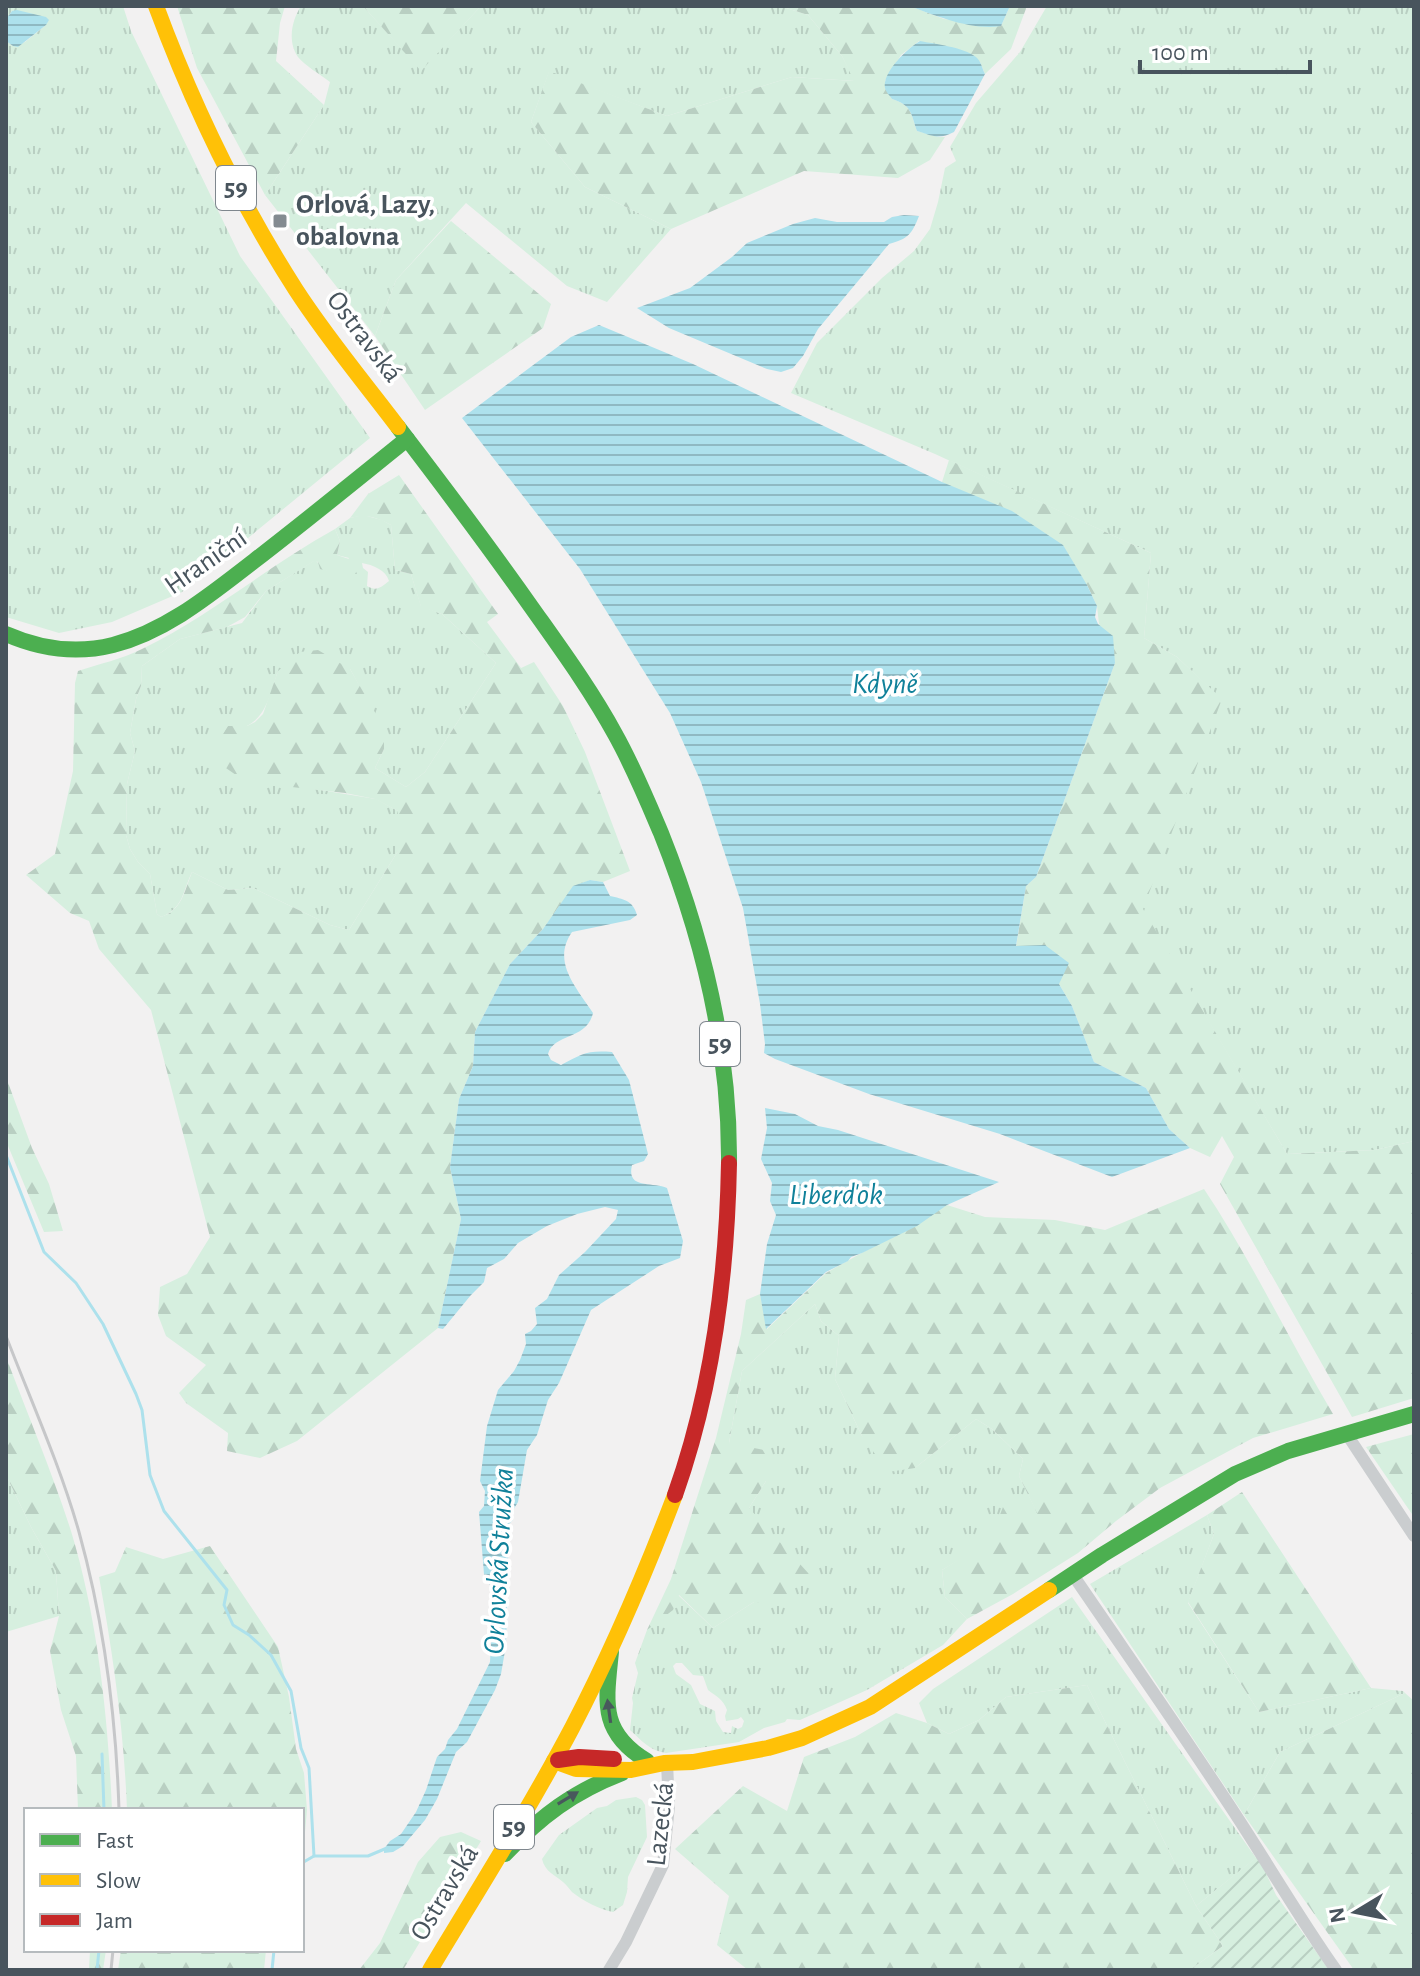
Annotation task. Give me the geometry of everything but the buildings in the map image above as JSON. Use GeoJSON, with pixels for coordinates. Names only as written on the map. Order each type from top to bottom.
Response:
{"type":"FeatureCollection","features":[{"type":"Feature","properties":{"kind":"main road","name":"Ostravská"},"geometry":{"type":"LineString","coordinates":[[156,6],[204,126],[261,233],[307,305],[407,439]]}},
{"type":"Feature","properties":{"kind":"main road","name":"Hraniční"},"geometry":{"type":"LineString","coordinates":[[6,634],[47,647],[72,650],[116,645],[154,628],[207,597],[407,439]]}},
{"type":"Feature","properties":{"kind":"main road","name":"59"},"geometry":{"type":"LineString","coordinates":[[407,439],[586,686],[637,777],[671,857],[706,966],[728,1112],[724,1276],[712,1364],[697,1425],[677,1490],[640,1581],[554,1761]]}},
{"type":"Feature","properties":{"kind":"main road"},"geometry":{"type":"LineString","coordinates":[[554,1761],[579,1757],[659,1763],[693,1762],[768,1748],[802,1738],[870,1707],[1186,1502],[1235,1474],[1288,1451],[1414,1414]]}},
{"type":"Feature","properties":{"kind":"main road"},"geometry":{"type":"LineString","coordinates":[[612,1645],[607,1700],[609,1720],[623,1745],[659,1763]]}},
{"type":"Feature","properties":{"kind":"main road","name":"Ostravská"},"geometry":{"type":"LineString","coordinates":[[430,1970],[554,1761]]}},
{"type":"Feature","properties":{"kind":"main road"},"geometry":{"type":"LineString","coordinates":[[554,1761],[576,1769],[631,1770]]}},
{"type":"Feature","properties":{"kind":"main road"},"geometry":{"type":"LineString","coordinates":[[475,1893],[518,1840],[551,1809],[584,1788],[659,1763]]}},
{"type":"Feature","properties":{"kind":"street"},"geometry":{"type":"LineString","coordinates":[[1346,1433],[1414,1536]]}},
{"type":"Feature","properties":{"kind":"street"},"geometry":{"type":"LineString","coordinates":[[1073,1575],[1220,1791],[1303,1924],[1336,1970]]}},
{"type":"Feature","properties":{"kind":"street","name":"Lazecká"},"geometry":{"type":"LineString","coordinates":[[609,1970],[663,1865],[669,1806],[659,1763]]}},
{"type":"Feature","properties":{"kind":"green space"},"geometry":{"type":"Polygon","coordinates":[[[6,6],[123,6],[131,31],[240,256],[370,438],[182,592],[112,622],[59,633],[6,617],[6,41],[13,46],[25,42],[46,25],[12,11],[6,19],[6,6]]]}},
{"type":"Feature","properties":{"kind":"green space"},"geometry":{"type":"Polygon","coordinates":[[[177,6],[285,6],[276,61],[324,105],[265,195],[197,68],[177,6]]]}},
{"type":"Feature","properties":{"kind":"green space"},"geometry":{"type":"Polygon","coordinates":[[[301,6],[363,6],[421,70],[481,6],[780,6],[808,15],[842,56],[855,81],[792,77],[667,116],[549,72],[531,122],[585,187],[671,229],[607,302],[567,286],[466,203],[396,280],[375,336],[265,195],[324,105],[330,82],[304,63],[295,51],[292,31],[301,6]]]}},
{"type":"Feature","properties":{"kind":"green space"},"geometry":{"type":"Polygon","coordinates":[[[363,6],[481,6],[421,71],[363,6]]]}},
{"type":"Feature","properties":{"kind":"green space"},"geometry":{"type":"Polygon","coordinates":[[[780,6],[910,6],[944,19],[1001,26],[1010,6],[1027,6],[1011,49],[985,74],[980,62],[919,41],[901,55],[885,81],[892,99],[907,107],[917,131],[945,137],[930,160],[898,178],[804,171],[671,229],[585,187],[531,122],[549,71],[667,116],[792,77],[854,81],[842,56],[808,15],[780,6]]]}},
{"type":"Feature","properties":{"kind":"green space"},"geometry":{"type":"Polygon","coordinates":[[[1047,6],[1414,6],[1414,1141],[1375,1150],[1287,1154],[1142,909],[1221,699],[1177,657],[1144,638],[1151,553],[935,454],[791,393],[817,343],[882,278],[914,251],[930,229],[945,168],[956,161],[950,147],[976,103],[1020,52],[1047,6]]]}},
{"type":"Feature","properties":{"kind":"green space"},"geometry":{"type":"Polygon","coordinates":[[[451,221],[551,304],[543,328],[425,410],[375,336],[396,280],[451,221]]]}},
{"type":"Feature","properties":{"kind":"green space"},"geometry":{"type":"Polygon","coordinates":[[[949,460],[1151,553],[1144,638],[1177,657],[1222,699],[1143,909],[1287,1154],[1375,1150],[1414,1141],[1414,1398],[1352,1417],[1220,1184],[1234,1157],[1222,1136],[1210,1157],[1190,1148],[1169,1129],[1146,1088],[1094,1062],[1072,1006],[1059,984],[1016,947],[1026,886],[1036,877],[1115,663],[1087,585],[942,482],[949,460]]]}},
{"type":"Feature","properties":{"kind":"green space"},"geometry":{"type":"Polygon","coordinates":[[[399,475],[498,614],[487,622],[521,668],[534,662],[563,706],[585,752],[630,871],[603,882],[590,880],[573,887],[543,929],[510,964],[475,1032],[473,1066],[459,1099],[450,1167],[461,1219],[438,1328],[297,1441],[260,1458],[227,1451],[228,1433],[186,1403],[179,1393],[206,1365],[166,1336],[158,1315],[160,1287],[187,1274],[210,1237],[151,1010],[99,949],[89,921],[70,913],[26,875],[55,854],[73,771],[78,671],[127,656],[167,636],[335,529],[340,541],[337,555],[352,560],[358,577],[355,581],[335,577],[332,582],[327,582],[327,571],[320,569],[318,562],[314,561],[266,591],[245,617],[227,627],[180,639],[142,666],[141,686],[130,733],[135,751],[127,784],[126,835],[138,862],[150,874],[157,914],[161,917],[178,905],[192,872],[228,890],[253,888],[330,925],[349,930],[398,851],[398,811],[375,799],[274,785],[236,775],[223,766],[217,743],[228,726],[247,726],[263,714],[278,671],[300,652],[318,650],[350,669],[384,728],[384,749],[375,768],[406,787],[425,772],[496,663],[442,614],[421,607],[411,574],[395,570],[391,525],[371,517],[350,518],[368,494],[399,475]]]}},
{"type":"Feature","properties":{"kind":"green space"},"geometry":{"type":"Polygon","coordinates":[[[363,515],[391,525],[395,570],[411,574],[421,606],[442,614],[496,663],[425,772],[406,787],[375,768],[384,749],[366,698],[350,669],[278,671],[264,709],[247,726],[253,779],[376,799],[398,811],[398,851],[349,930],[330,925],[253,888],[228,890],[192,872],[178,904],[161,917],[157,914],[150,874],[130,849],[126,835],[127,784],[135,751],[130,733],[141,686],[142,666],[180,639],[242,623],[266,591],[315,560],[334,577],[349,558],[337,555],[340,541],[335,529],[350,518],[363,515]],[[362,563],[368,572],[367,586],[370,588],[376,589],[389,581],[382,571],[362,563]]]}},
{"type":"Feature","properties":{"kind":"green space"},"geometry":{"type":"Polygon","coordinates":[[[6,1077],[49,1184],[63,1231],[44,1232],[6,1141],[6,1077]]]}},
{"type":"Feature","properties":{"kind":"green space"},"geometry":{"type":"Polygon","coordinates":[[[1204,1189],[1333,1414],[1253,1438],[1160,1488],[1078,1553],[967,1619],[945,1597],[942,1570],[990,1540],[1003,1507],[1037,1513],[1019,1476],[1023,1459],[992,1429],[976,1419],[915,1468],[888,1472],[862,1436],[835,1379],[839,1336],[821,1321],[815,1304],[742,1371],[729,1443],[769,1451],[766,1481],[749,1508],[809,1574],[778,1604],[754,1602],[713,1628],[679,1595],[673,1610],[647,1630],[671,1579],[716,1438],[746,1300],[760,1294],[767,1329],[826,1273],[947,1205],[985,1217],[1055,1220],[1105,1230],[1204,1189]]]}},
{"type":"Feature","properties":{"kind":"green space"},"geometry":{"type":"Polygon","coordinates":[[[815,1304],[821,1321],[839,1336],[835,1379],[862,1436],[915,1468],[976,1419],[992,1429],[1023,1459],[1019,1476],[1038,1514],[942,1570],[945,1597],[967,1619],[943,1645],[867,1690],[800,1720],[787,1719],[739,1742],[660,1752],[630,1730],[632,1698],[638,1673],[635,1663],[647,1630],[678,1595],[713,1628],[754,1602],[749,1508],[766,1481],[729,1443],[742,1371],[815,1304]],[[682,1663],[673,1666],[676,1674],[691,1685],[700,1704],[715,1711],[716,1721],[723,1732],[731,1733],[732,1726],[742,1727],[744,1721],[741,1717],[726,1721],[725,1706],[708,1690],[703,1676],[693,1675],[682,1663]]]}},
{"type":"Feature","properties":{"kind":"green space"},"geometry":{"type":"Polygon","coordinates":[[[6,1357],[71,1531],[88,1599],[100,1669],[112,1808],[78,1808],[76,1756],[61,1710],[50,1651],[59,1616],[56,1571],[6,1475],[6,1357]]]}},
{"type":"Feature","properties":{"kind":"green space"},"geometry":{"type":"Polygon","coordinates":[[[1414,1434],[1414,1517],[1366,1447],[1414,1434]]]}},
{"type":"Feature","properties":{"kind":"green space"},"geometry":{"type":"Polygon","coordinates":[[[6,1475],[56,1571],[59,1616],[6,1632],[6,1475]]]}},
{"type":"Feature","properties":{"kind":"green space"},"geometry":{"type":"Polygon","coordinates":[[[1242,1492],[1371,1688],[1259,1712],[1188,1602],[1214,1534],[1207,1515],[1242,1492]]]}},
{"type":"Feature","properties":{"kind":"green space"},"geometry":{"type":"Polygon","coordinates":[[[1207,1515],[1214,1534],[1188,1603],[1259,1712],[1371,1688],[1405,1693],[1280,1752],[1244,1815],[1090,1584],[1207,1515]]]}},
{"type":"Feature","properties":{"kind":"green space"},"geometry":{"type":"Polygon","coordinates":[[[210,1546],[278,1647],[296,1749],[304,1773],[307,1810],[304,1843],[304,1808],[127,1808],[117,1693],[99,1577],[115,1572],[126,1547],[163,1559],[210,1546]]]}},
{"type":"Feature","properties":{"kind":"green space"},"geometry":{"type":"Polygon","coordinates":[[[1072,1597],[1256,1858],[1196,1906],[1087,1685],[1006,1697],[979,1720],[949,1734],[927,1723],[919,1703],[933,1689],[1072,1597]]]}},
{"type":"Feature","properties":{"kind":"green space"},"geometry":{"type":"Polygon","coordinates":[[[1087,1685],[1196,1906],[1223,1946],[1190,1970],[748,1970],[717,1945],[729,1896],[675,1849],[743,1786],[787,1811],[804,1757],[855,1737],[896,1713],[949,1734],[979,1720],[1006,1697],[1087,1685]]]}},
{"type":"Feature","properties":{"kind":"green space"},"geometry":{"type":"Polygon","coordinates":[[[1405,1693],[1414,1701],[1414,1970],[1354,1970],[1244,1815],[1280,1752],[1405,1693]]]}},
{"type":"Feature","properties":{"kind":"green space"},"geometry":{"type":"Polygon","coordinates":[[[636,1797],[645,1805],[647,1837],[628,1877],[623,1905],[613,1912],[576,1895],[548,1870],[542,1859],[559,1835],[597,1808],[616,1800],[636,1797]]]}},
{"type":"Feature","properties":{"kind":"green space"},"geometry":{"type":"Polygon","coordinates":[[[461,1832],[481,1841],[403,1970],[359,1970],[380,1943],[418,1862],[440,1837],[461,1832]]]}},
{"type":"Feature","properties":{"kind":"green space"},"geometry":{"type":"Polygon","coordinates":[[[1258,1856],[1276,1895],[1329,1970],[1190,1970],[1223,1946],[1196,1906],[1258,1856]]]}},
{"type":"Feature","properties":{"kind":"green space"},"geometry":{"type":"Polygon","coordinates":[[[90,1952],[106,1952],[103,1970],[89,1969],[90,1952]]]}},
{"type":"Feature","properties":{"kind":"green space"},"geometry":{"type":"Polygon","coordinates":[[[121,1952],[266,1952],[264,1970],[118,1970],[121,1952]]]}},
{"type":"Feature","properties":{"kind":"water"},"geometry":{"type":"Polygon","coordinates":[[[910,6],[1010,6],[1001,26],[990,27],[955,22],[910,6]]]}},
{"type":"Feature","properties":{"kind":"water"},"geometry":{"type":"Polygon","coordinates":[[[17,10],[49,20],[18,47],[6,41],[6,19],[17,10]]]}},
{"type":"Feature","properties":{"kind":"water"},"geometry":{"type":"Polygon","coordinates":[[[920,41],[949,46],[976,57],[985,74],[954,132],[944,136],[917,131],[907,107],[892,99],[885,88],[892,68],[920,41]]]}},
{"type":"Feature","properties":{"kind":"water"},"geometry":{"type":"Polygon","coordinates":[[[904,215],[919,216],[911,231],[905,238],[889,244],[818,329],[793,368],[781,372],[767,369],[669,328],[637,308],[690,288],[747,243],[793,224],[815,218],[837,222],[884,222],[904,215]]]}},
{"type":"Feature","properties":{"kind":"water","name":"Kdyně"},"geometry":{"type":"Polygon","coordinates":[[[599,325],[693,364],[942,482],[1012,511],[1063,545],[1097,606],[1095,617],[1098,624],[1113,636],[1115,663],[1036,877],[1026,886],[1016,946],[1045,945],[1069,963],[1059,984],[1072,1006],[1094,1062],[1146,1088],[1169,1129],[1190,1148],[1112,1177],[1000,1134],[869,1094],[764,1053],[760,1004],[743,908],[701,782],[670,713],[580,569],[462,418],[571,337],[599,325]]]}},
{"type":"Feature","properties":{"kind":"water"},"geometry":{"type":"Polygon","coordinates":[[[590,880],[603,882],[610,896],[630,903],[637,915],[630,920],[572,932],[566,943],[565,964],[593,1013],[584,1028],[551,1047],[548,1054],[551,1060],[561,1065],[585,1054],[612,1052],[629,1080],[648,1154],[644,1161],[632,1165],[631,1173],[637,1181],[667,1188],[683,1241],[680,1258],[659,1266],[591,1310],[559,1383],[548,1400],[537,1435],[527,1450],[518,1502],[509,1524],[506,1645],[495,1690],[467,1742],[456,1752],[425,1820],[403,1846],[384,1853],[390,1841],[401,1834],[416,1812],[437,1757],[457,1729],[490,1662],[492,1589],[484,1574],[479,1512],[484,1506],[485,1491],[480,1481],[487,1426],[498,1390],[520,1360],[526,1344],[525,1334],[537,1324],[535,1308],[547,1299],[559,1275],[616,1219],[618,1210],[605,1207],[577,1214],[547,1226],[518,1243],[504,1259],[487,1268],[484,1282],[443,1329],[438,1328],[461,1219],[450,1167],[459,1099],[473,1066],[475,1032],[510,964],[543,929],[573,886],[590,880]]]}},
{"type":"Feature","properties":{"kind":"water","name":"Liberďok"},"geometry":{"type":"Polygon","coordinates":[[[765,1108],[795,1114],[818,1126],[999,1182],[947,1205],[917,1226],[826,1272],[766,1329],[760,1294],[767,1244],[776,1215],[770,1201],[772,1183],[761,1159],[767,1128],[765,1108]]]}},
{"type":"Feature","properties":{"kind":"waterway"},"geometry":{"type":"LineString","coordinates":[[6,1155],[44,1252],[76,1283],[103,1324],[136,1394],[142,1410],[150,1475],[164,1511],[227,1590],[224,1605],[233,1625],[271,1655],[291,1691],[301,1748],[309,1768],[314,1856]]}},
{"type":"Feature","properties":{"kind":"waterway"},"geometry":{"type":"LineString","coordinates":[[102,1754],[104,1808]]}},
{"type":"Feature","properties":{"kind":"waterway","name":"Orlovská Stružka"},"geometry":{"type":"LineString","coordinates":[[304,1862],[314,1856],[368,1856],[387,1848]]}},
{"type":"Feature","properties":{"kind":"waterway"},"geometry":{"type":"LineString","coordinates":[[97,1970],[99,1952]]}},
{"type":"Feature","properties":{"kind":"waterway","name":"Orlovská Stružka"},"geometry":{"type":"LineString","coordinates":[[272,1970],[274,1952]]}},
{"type":"Feature","properties":{"kind":"railway"},"geometry":{"type":"LineString","coordinates":[[6,1336],[63,1482],[88,1566],[107,1670],[119,1808]]}},
{"type":"Feature","properties":{"kind":"railway"},"geometry":{"type":"LineString","coordinates":[[111,1970],[113,1952]]}},
{"type":"Feature","properties":{"kind":"traffic: fast"},"geometry":{"type":"LineString","coordinates":[[398,427],[575,670],[615,734],[640,783],[676,873],[711,995],[725,1078],[729,1163]]}},
{"type":"Feature","properties":{"kind":"traffic: fast"},"geometry":{"type":"LineString","coordinates":[[6,634],[45,646],[86,649],[113,645],[152,631],[221,586],[407,439]]}},
{"type":"Feature","properties":{"kind":"traffic: fast"},"geometry":{"type":"LineString","coordinates":[[1049,1590],[1235,1474],[1288,1451],[1414,1414]]}},
{"type":"Feature","properties":{"kind":"traffic: fast"},"geometry":{"type":"LineString","coordinates":[[611,1652],[608,1701],[613,1727],[620,1739],[647,1761]]}},
{"type":"Feature","properties":{"kind":"traffic: fast"},"geometry":{"type":"LineString","coordinates":[[505,1854],[559,1806],[588,1788],[622,1773]]}},
{"type":"Feature","properties":{"kind":"traffic: slow"},"geometry":{"type":"LineString","coordinates":[[156,6],[185,80],[255,222],[308,308],[398,427]]}},
{"type":"Feature","properties":{"kind":"traffic: slow"},"geometry":{"type":"LineString","coordinates":[[430,1970],[572,1728],[627,1613],[675,1495]]}},
{"type":"Feature","properties":{"kind":"traffic: slow"},"geometry":{"type":"LineString","coordinates":[[554,1761],[576,1769],[631,1770],[768,1748],[802,1738],[870,1707],[1049,1590]]}},
{"type":"Feature","properties":{"kind":"traffic: jam"},"geometry":{"type":"LineString","coordinates":[[675,1495],[699,1414],[716,1331],[725,1248],[729,1163]]}},
{"type":"Feature","properties":{"kind":"traffic: jam"},"geometry":{"type":"LineString","coordinates":[[558,1760],[579,1757],[614,1759]]}},
{"type":"Feature","properties":{"kind":"place","name":"Orlová, Lazy, obalovna"},"geometry":{"type":"Point","coordinates":[280,221]}}]}
